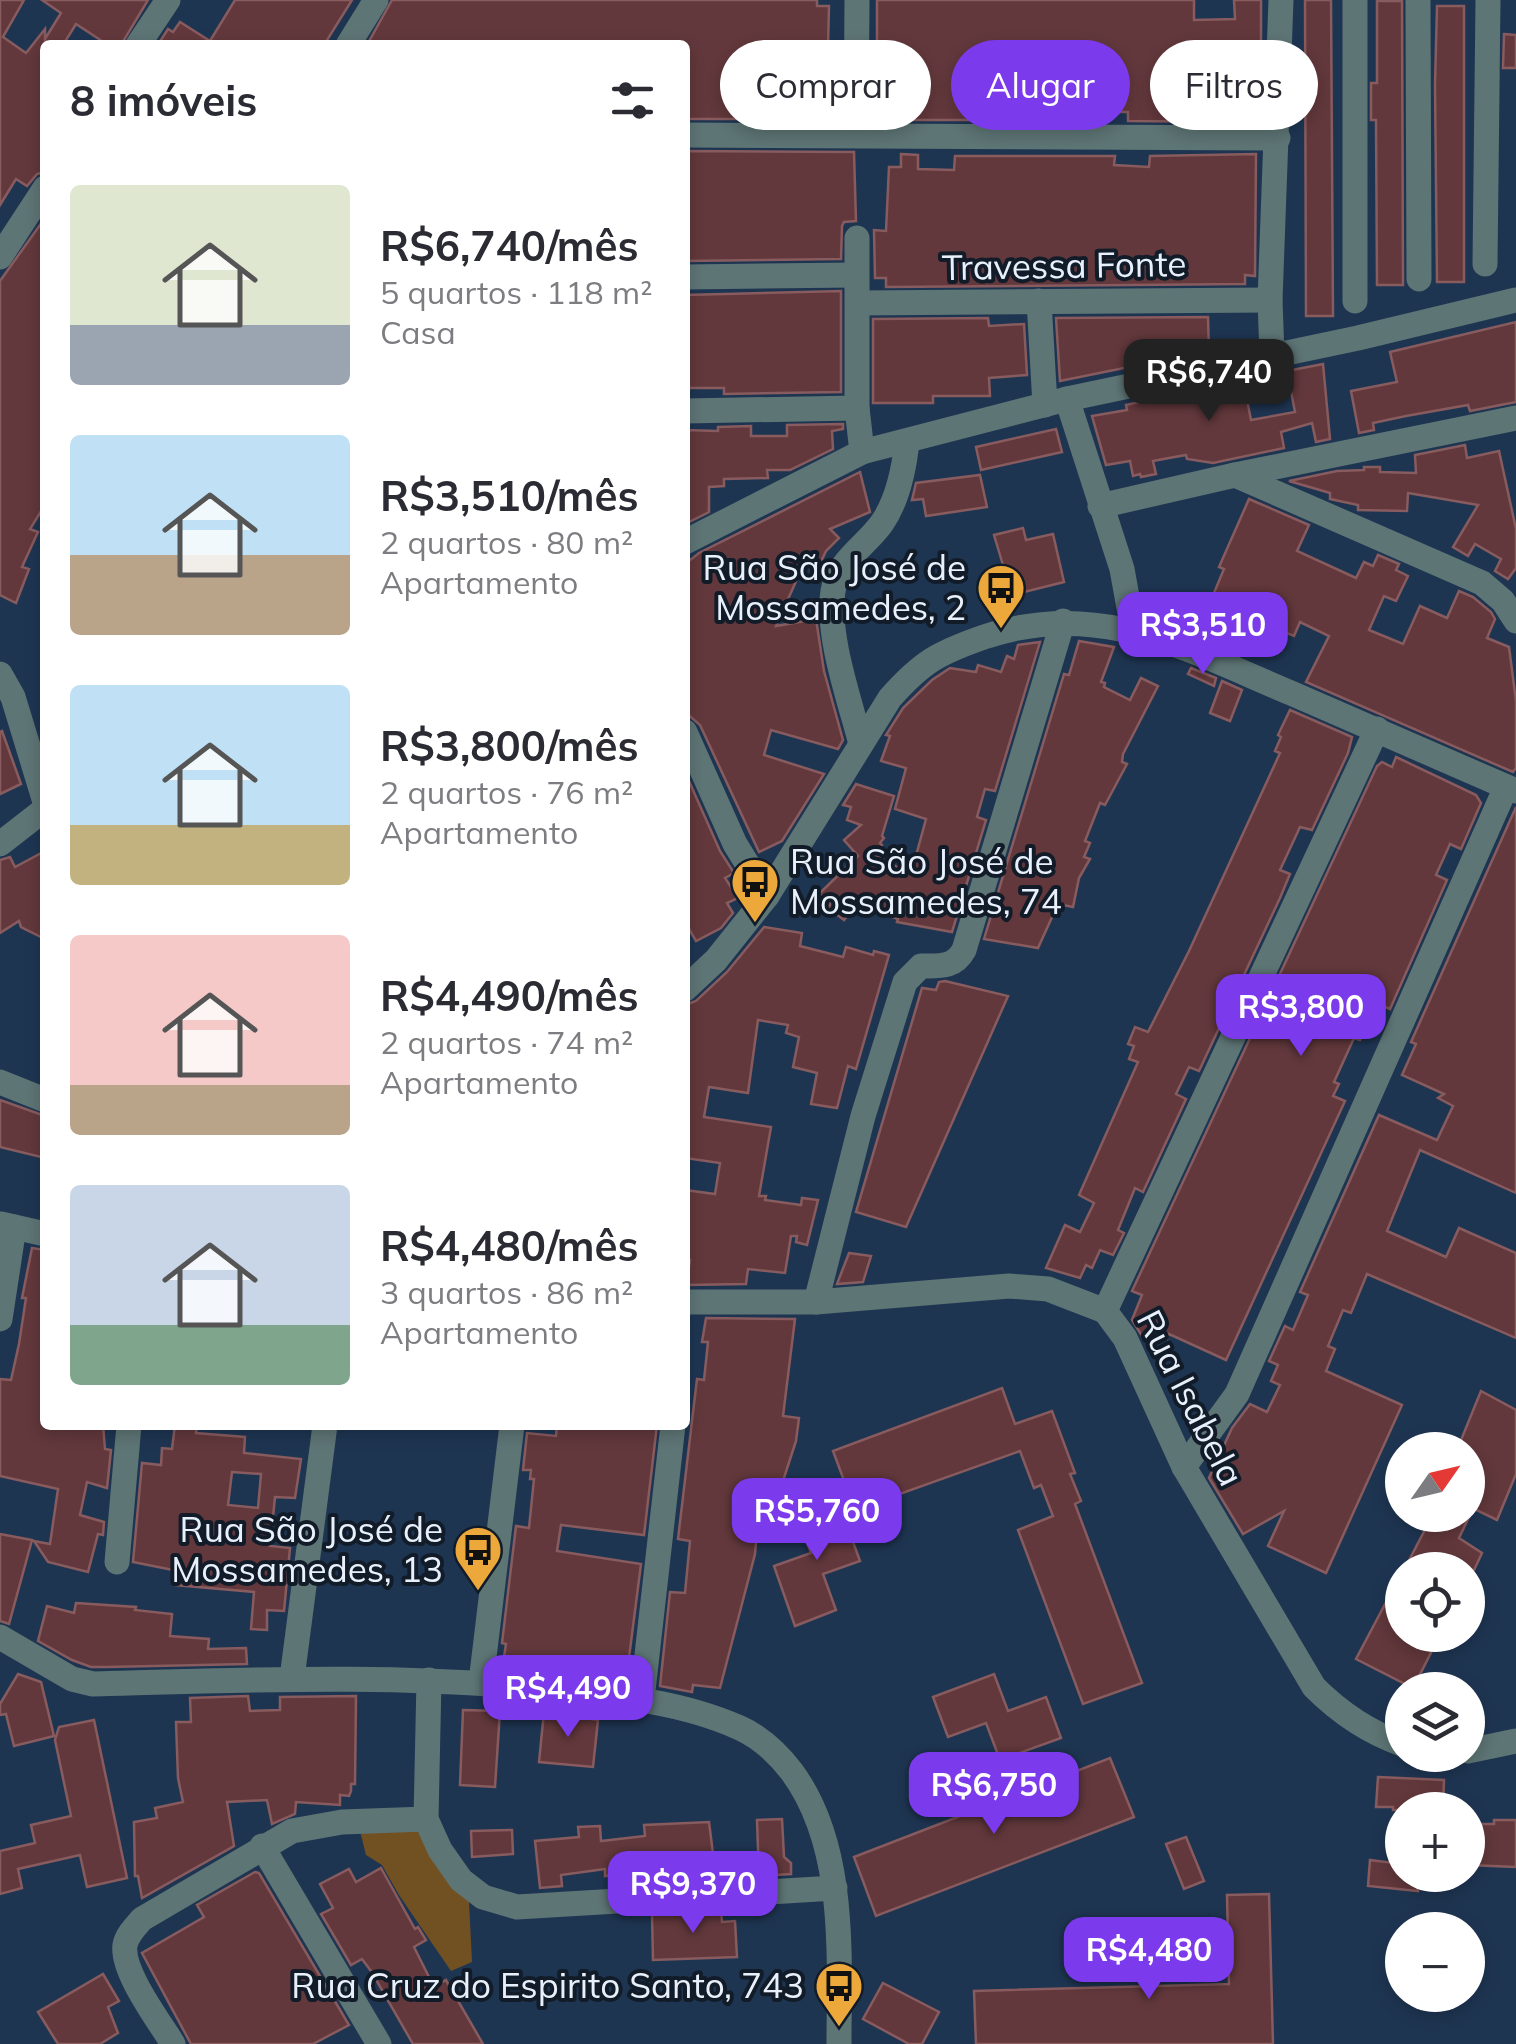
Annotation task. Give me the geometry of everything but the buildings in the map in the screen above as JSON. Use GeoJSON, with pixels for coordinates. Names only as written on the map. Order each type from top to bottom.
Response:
{"type":"FeatureCollection","features":[{"type":"Feature","properties":{"kind":"street"},"geometry":{"type":"LineString","coordinates":[[141,40],[168,0]]}},
{"type":"Feature","properties":{"kind":"street"},"geometry":{"type":"LineString","coordinates":[[351,40],[376,0]]}},
{"type":"Feature","properties":{"kind":"street"},"geometry":{"type":"LineString","coordinates":[[856,0],[856,135]]}},
{"type":"Feature","properties":{"kind":"street"},"geometry":{"type":"LineString","coordinates":[[1272,356],[1270,300],[1281,0]]}},
{"type":"Feature","properties":{"kind":"street"},"geometry":{"type":"LineString","coordinates":[[1355,0],[1355,301]]}},
{"type":"Feature","properties":{"kind":"street"},"geometry":{"type":"LineString","coordinates":[[1418,0],[1419,279]]}},
{"type":"Feature","properties":{"kind":"street"},"geometry":{"type":"LineString","coordinates":[[1485,264],[1488,0]]}},
{"type":"Feature","properties":{"kind":"street"},"geometry":{"type":"LineString","coordinates":[[690,135],[1278,138]]}},
{"type":"Feature","properties":{"kind":"street"},"geometry":{"type":"LineString","coordinates":[[0,257],[40,196]]}},
{"type":"Feature","properties":{"kind":"street"},"geometry":{"type":"LineString","coordinates":[[857,238],[862,452]]}},
{"type":"Feature","properties":{"kind":"street"},"geometry":{"type":"LineString","coordinates":[[690,277],[856,275]]}},
{"type":"Feature","properties":{"kind":"street","name":"Travessa Fonte"},"geometry":{"type":"LineString","coordinates":[[858,303],[1270,300]]}},
{"type":"Feature","properties":{"kind":"street"},"geometry":{"type":"LineString","coordinates":[[690,539],[862,452],[1056,402],[1516,300]]}},
{"type":"Feature","properties":{"kind":"street"},"geometry":{"type":"LineString","coordinates":[[1039,301],[1056,402],[1122,569],[1133,630]]}},
{"type":"Feature","properties":{"kind":"street"},"geometry":{"type":"LineString","coordinates":[[690,411],[858,408]]}},
{"type":"Feature","properties":{"kind":"street"},"geometry":{"type":"LineString","coordinates":[[1100,506],[1516,418]]}},
{"type":"Feature","properties":{"kind":"street"},"geometry":{"type":"LineString","coordinates":[[861,744],[834,628],[833,592],[842,565],[882,523],[893,501],[904,468],[907,442]]}},
{"type":"Feature","properties":{"kind":"street"},"geometry":{"type":"LineString","coordinates":[[1235,475],[1482,583],[1503,601],[1516,621]]}},
{"type":"Feature","properties":{"kind":"street"},"geometry":{"type":"LineString","coordinates":[[816,1302],[863,1116],[904,982],[921,966],[946,966],[958,960],[964,950],[1062,621]]}},
{"type":"Feature","properties":{"kind":"street"},"geometry":{"type":"LineString","coordinates":[[690,984],[716,960],[767,896],[890,698],[915,670],[945,650],[1017,627],[1062,621],[1133,630],[1511,789],[1237,1394],[1184,1467]]}},
{"type":"Feature","properties":{"kind":"street"},"geometry":{"type":"LineString","coordinates":[[4,679],[40,790]]}},
{"type":"Feature","properties":{"kind":"street"},"geometry":{"type":"LineString","coordinates":[[1105,1311],[1376,729]]}},
{"type":"Feature","properties":{"kind":"street"},"geometry":{"type":"LineString","coordinates":[[690,743],[735,844],[767,896]]}},
{"type":"Feature","properties":{"kind":"street"},"geometry":{"type":"LineString","coordinates":[[0,844],[40,809]]}},
{"type":"Feature","properties":{"kind":"street"},"geometry":{"type":"LineString","coordinates":[[0,1082],[40,1098]]}},
{"type":"Feature","properties":{"kind":"street"},"geometry":{"type":"LineString","coordinates":[[0,1319],[7,1225],[40,1233]]}},
{"type":"Feature","properties":{"kind":"street","name":"Rua Isabela"},"geometry":{"type":"LineString","coordinates":[[690,1302],[816,1302],[1009,1286],[1048,1289],[1105,1311],[1125,1338],[1184,1467],[1314,1687],[1335,1708],[1385,1739]]}},
{"type":"Feature","properties":{"kind":"street"},"geometry":{"type":"LineString","coordinates":[[117,1562],[130,1430]]}},
{"type":"Feature","properties":{"kind":"street"},"geometry":{"type":"LineString","coordinates":[[292,1678],[324,1430]]}},
{"type":"Feature","properties":{"kind":"street"},"geometry":{"type":"LineString","coordinates":[[481,1682],[511,1430]]}},
{"type":"Feature","properties":{"kind":"street"},"geometry":{"type":"LineString","coordinates":[[642,1699],[671,1430]]}},
{"type":"Feature","properties":{"kind":"street"},"geometry":{"type":"LineString","coordinates":[[0,1637],[72,1679],[94,1684],[292,1678],[481,1682],[642,1699],[702,1714],[744,1730],[777,1754],[794,1774],[812,1808],[834,1888],[839,2044]]}},
{"type":"Feature","properties":{"kind":"street"},"geometry":{"type":"LineString","coordinates":[[429,1680],[426,1819],[440,1850],[461,1880],[483,1897],[517,1906],[834,1888]]}},
{"type":"Feature","properties":{"kind":"street"},"geometry":{"type":"LineString","coordinates":[[1485,1747],[1516,1741]]}},
{"type":"Feature","properties":{"kind":"street"},"geometry":{"type":"LineString","coordinates":[[173,2044],[127,1964],[125,1946],[142,1919],[292,1831],[318,1825],[426,1819]]}},
{"type":"Feature","properties":{"kind":"street"},"geometry":{"type":"LineString","coordinates":[[262,1846],[379,2044]]}},
{"type":"Feature","properties":{"kind":"shaded area"},"geometry":{"type":"Polygon","coordinates":[[[418,1826],[469,1902],[472,1962],[451,1971],[382,1865],[366,1855],[360,1831],[418,1826]]]}},
{"type":"Feature","properties":{"kind":"place","name":"Rua São José de Mossamedes, 2"},"geometry":{"type":"Point","coordinates":[1001,630]}},
{"type":"Feature","properties":{"kind":"place","name":"Rua São José de Mossamedes, 74"},"geometry":{"type":"Point","coordinates":[755,924]}},
{"type":"Feature","properties":{"kind":"place","name":"Rua São José de Mossamedes, 13"},"geometry":{"type":"Point","coordinates":[478,1592]}},
{"type":"Feature","properties":{"kind":"place","name":"Rua Cruz do Espirito Santo, 743"},"geometry":{"type":"Point","coordinates":[839,2028]}}]}
